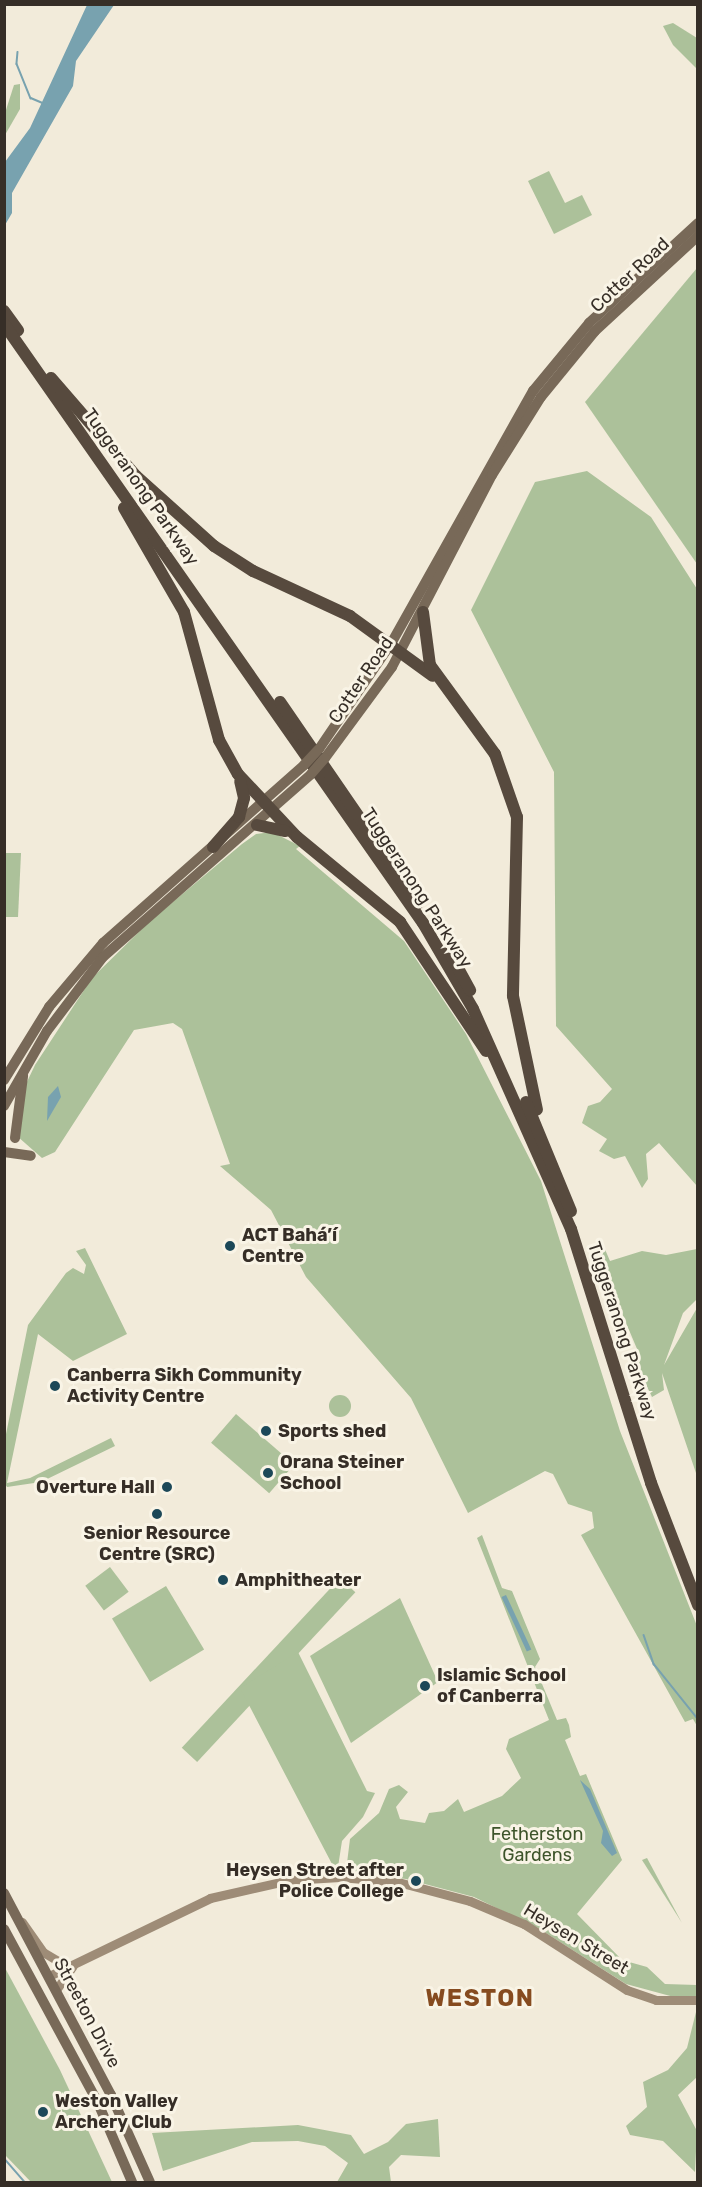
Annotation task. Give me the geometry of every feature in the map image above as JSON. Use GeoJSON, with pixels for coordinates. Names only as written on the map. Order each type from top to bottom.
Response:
{"type":"FeatureCollection","features":[{"type":"Feature","properties":{"kind":"highway","name":"Tuggeranong Parkway"},"geometry":{"type":"LineString","coordinates":[[6,318],[29,358],[423,923],[520,1106],[571,1229],[651,1483],[698,1605]]}},
{"type":"Feature","properties":{"kind":"highway","name":"Tuggeranong Parkway"},"geometry":{"type":"LineString","coordinates":[[6,318],[51,378],[389,856],[462,972],[555,1161],[657,1478],[698,1583]]}},
{"type":"Feature","properties":{"kind":"highway"},"geometry":{"type":"LineString","coordinates":[[29,358],[169,580],[191,633],[219,740],[238,774],[297,837],[400,922],[520,1106]]}},
{"type":"Feature","properties":{"kind":"highway"},"geometry":{"type":"LineString","coordinates":[[51,378],[136,476],[214,546],[397,646],[442,683]]}},
{"type":"Feature","properties":{"kind":"highway"},"geometry":{"type":"LineString","coordinates":[[423,612],[427,658],[442,683],[495,754],[512,797],[519,842],[516,1022],[555,1161]]}},
{"type":"Feature","properties":{"kind":"highway"},"geometry":{"type":"LineString","coordinates":[[213,847],[242,809],[238,774]]}},
{"type":"Feature","properties":{"kind":"highway"},"geometry":{"type":"LineString","coordinates":[[257,825],[272,825],[297,837]]}},
{"type":"Feature","properties":{"kind":"main road","name":"Cotter Road"},"geometry":{"type":"LineString","coordinates":[[397,646],[533,391],[589,323],[698,223]]}},
{"type":"Feature","properties":{"kind":"main road","name":"Cotter Road"},"geometry":{"type":"LineString","coordinates":[[4,1080],[80,968],[141,906],[213,847],[268,808],[322,753],[423,612],[492,475],[541,396],[595,331],[698,236]]}},
{"type":"Feature","properties":{"kind":"main road","name":"Cotter Road"},"geometry":{"type":"LineString","coordinates":[[4,1106],[24,1070],[104,957],[257,825],[268,808]]}},
{"type":"Feature","properties":{"kind":"main road"},"geometry":{"type":"LineString","coordinates":[[15,1138],[24,1070]]}},
{"type":"Feature","properties":{"kind":"main road"},"geometry":{"type":"LineString","coordinates":[[4,1152],[31,1156]]}},
{"type":"Feature","properties":{"kind":"main road","name":"Heysen Street"},"geometry":{"type":"LineString","coordinates":[[49,1976],[189,1906],[243,1889],[289,1880],[381,1880],[470,1901],[524,1924],[627,1990],[667,2001],[698,2006]]}},
{"type":"Feature","properties":{"kind":"main road","name":"Streeton Drive"},"geometry":{"type":"LineString","coordinates":[[4,1893],[49,1976],[150,2182]]}},
{"type":"Feature","properties":{"kind":"main road"},"geometry":{"type":"LineString","coordinates":[[18,1918],[43,1952],[69,1966],[56,1990]]}},
{"type":"Feature","properties":{"kind":"main road","name":"Streeton Drive"},"geometry":{"type":"LineString","coordinates":[[4,1929],[61,2032],[132,2182]]}},
{"type":"Feature","properties":{"kind":"main road"},"geometry":{"type":"LineString","coordinates":[[26,1967],[35,1976],[49,1976],[44,1992],[61,2032]]}},
{"type":"Feature","properties":{"kind":"main road","name":"Heysen Street"},"geometry":{"type":"LineString","coordinates":[[667,2001],[698,2000]]}},
{"type":"Feature","properties":{"kind":"green space"},"geometry":{"type":"Polygon","coordinates":[[[673,23],[697,38],[697,69],[673,45],[663,26],[673,23]]]}},
{"type":"Feature","properties":{"kind":"green space"},"geometry":{"type":"Polygon","coordinates":[[[20,84],[20,109],[5,135],[5,113],[14,85],[20,84]]]}},
{"type":"Feature","properties":{"kind":"green space"},"geometry":{"type":"Polygon","coordinates":[[[549,171],[565,203],[582,195],[592,215],[554,234],[528,181],[549,171]]]}},
{"type":"Feature","properties":{"kind":"green space"},"geometry":{"type":"Polygon","coordinates":[[[697,268],[697,564],[585,402],[697,268]]]}},
{"type":"Feature","properties":{"kind":"green space"},"geometry":{"type":"Polygon","coordinates":[[[587,471],[651,517],[697,589],[697,1186],[659,1143],[646,1154],[648,1179],[642,1188],[625,1156],[614,1159],[599,1151],[607,1139],[582,1123],[588,1106],[600,1102],[612,1089],[556,1026],[554,772],[471,610],[535,482],[587,471]]]}},
{"type":"Feature","properties":{"kind":"green space"},"geometry":{"type":"Polygon","coordinates":[[[272,832],[300,846],[296,849],[404,941],[466,1034],[541,1181],[620,1431],[697,1626],[697,1726],[693,1719],[685,1722],[581,1535],[594,1528],[592,1512],[568,1504],[553,1474],[545,1471],[468,1513],[411,1398],[306,1277],[271,1210],[220,1166],[230,1164],[182,1029],[173,1023],[134,1030],[55,1152],[42,1158],[17,1136],[25,1086],[35,1065],[92,978],[149,922],[242,844],[256,834],[272,832]]]}},
{"type":"Feature","properties":{"kind":"green space"},"geometry":{"type":"Polygon","coordinates":[[[5,853],[21,853],[18,917],[5,917],[5,853]]]}},
{"type":"Feature","properties":{"kind":"green space"},"geometry":{"type":"Polygon","coordinates":[[[604,1247],[610,1261],[642,1251],[666,1255],[697,1249],[697,1299],[683,1313],[664,1365],[697,1308],[697,1476],[662,1373],[664,1390],[652,1397],[638,1368],[640,1356],[618,1304],[612,1302],[598,1249],[604,1247]]]}},
{"type":"Feature","properties":{"kind":"green space"},"geometry":{"type":"Polygon","coordinates":[[[85,1248],[127,1334],[73,1361],[38,1334],[7,1483],[30,1478],[111,1438],[115,1446],[41,1482],[7,1487],[5,1484],[5,1439],[28,1325],[66,1273],[73,1268],[84,1274],[86,1265],[76,1251],[85,1248]]]}},
{"type":"Feature","properties":{"kind":"green space"},"geometry":{"type":"Polygon","coordinates":[[[336,1395],[344,1395],[351,1402],[351,1410],[344,1417],[336,1417],[329,1410],[329,1402],[336,1395]]]}},
{"type":"Feature","properties":{"kind":"green space"},"geometry":{"type":"Polygon","coordinates":[[[236,1414],[294,1465],[269,1493],[211,1443],[236,1414]]]}},
{"type":"Feature","properties":{"kind":"green space","name":"Fetherston Gardens"},"geometry":{"type":"Polygon","coordinates":[[[482,1535],[502,1588],[512,1591],[540,1659],[535,1667],[557,1720],[566,1718],[571,1737],[565,1740],[580,1776],[586,1774],[622,1860],[577,1914],[622,1960],[647,1967],[665,1984],[697,1985],[697,1996],[674,1997],[626,1984],[538,1928],[474,1897],[406,1879],[346,1871],[350,1839],[379,1813],[389,1789],[399,1785],[408,1792],[396,1807],[400,1819],[425,1823],[429,1813],[444,1811],[458,1799],[464,1812],[502,1796],[521,1778],[506,1749],[509,1739],[549,1720],[477,1538],[482,1535]]]}},
{"type":"Feature","properties":{"kind":"green space"},"geometry":{"type":"Polygon","coordinates":[[[110,1567],[129,1592],[104,1610],[85,1586],[110,1567]]]}},
{"type":"Feature","properties":{"kind":"green space"},"geometry":{"type":"Polygon","coordinates":[[[340,1578],[355,1592],[197,1762],[182,1748],[340,1578]]]}},
{"type":"Feature","properties":{"kind":"green space"},"geometry":{"type":"Polygon","coordinates":[[[166,1586],[204,1649],[150,1682],[112,1618],[166,1586]]]}},
{"type":"Feature","properties":{"kind":"green space"},"geometry":{"type":"Polygon","coordinates":[[[400,1598],[438,1682],[351,1743],[310,1656],[400,1598]]]}},
{"type":"Feature","properties":{"kind":"green space"},"geometry":{"type":"Polygon","coordinates":[[[298,1652],[367,1791],[375,1793],[363,1817],[342,1841],[338,1867],[332,1864],[240,1688],[298,1652]]]}},
{"type":"Feature","properties":{"kind":"green space"},"geometry":{"type":"Polygon","coordinates":[[[647,1858],[682,1923],[642,1860],[647,1858]]]}},
{"type":"Feature","properties":{"kind":"green space","name":"Weston Valley Archery Club"},"geometry":{"type":"Polygon","coordinates":[[[4,1966],[60,2070],[112,2182],[31,2182],[5,2155],[4,1966]]]}},
{"type":"Feature","properties":{"kind":"green space"},"geometry":{"type":"Polygon","coordinates":[[[697,2008],[697,2077],[678,2095],[697,2131],[695,2172],[663,2141],[630,2135],[626,2126],[647,2107],[643,2082],[668,2070],[687,2048],[697,2008]]]}},
{"type":"Feature","properties":{"kind":"green space"},"geometry":{"type":"Polygon","coordinates":[[[438,2119],[440,2157],[401,2155],[389,2167],[391,2182],[337,2182],[348,2163],[325,2146],[298,2141],[252,2142],[163,2171],[152,2133],[298,2125],[351,2135],[364,2154],[388,2142],[406,2124],[438,2119]]]}},
{"type":"Feature","properties":{"kind":"water"},"geometry":{"type":"Polygon","coordinates":[[[87,5],[114,5],[76,61],[73,86],[12,193],[12,213],[5,225],[5,162],[30,128],[87,5]]]}},
{"type":"Feature","properties":{"kind":"water"},"geometry":{"type":"Polygon","coordinates":[[[58,1086],[61,1097],[47,1121],[48,1097],[58,1086]]]}},
{"type":"Feature","properties":{"kind":"water"},"geometry":{"type":"Polygon","coordinates":[[[506,1595],[531,1649],[527,1651],[501,1597],[506,1595]]]}},
{"type":"Feature","properties":{"kind":"water"},"geometry":{"type":"Polygon","coordinates":[[[580,1780],[590,1789],[617,1853],[612,1856],[601,1843],[603,1831],[580,1780]]]}},
{"type":"Feature","properties":{"kind":"waterway"},"geometry":{"type":"LineString","coordinates":[[18,52],[17,64],[31,98],[43,103]]}},
{"type":"Feature","properties":{"kind":"waterway"},"geometry":{"type":"LineString","coordinates":[[644,1635],[654,1664],[698,1719]]}},
{"type":"Feature","properties":{"kind":"waterway"},"geometry":{"type":"LineString","coordinates":[[4,2158],[25,2182]]}},
{"type":"Feature","properties":{"kind":"place","name":"ACT Bahá’í Centre"},"geometry":{"type":"Point","coordinates":[230,1246]}},
{"type":"Feature","properties":{"kind":"place","name":"Canberra Sikh Community Activity Centre"},"geometry":{"type":"Point","coordinates":[55,1386]}},
{"type":"Feature","properties":{"kind":"place","name":"Sports shed"},"geometry":{"type":"Point","coordinates":[266,1431]}},
{"type":"Feature","properties":{"kind":"place","name":"Orana Steiner School"},"geometry":{"type":"Point","coordinates":[268,1473]}},
{"type":"Feature","properties":{"kind":"place","name":"Overture Hall"},"geometry":{"type":"Point","coordinates":[167,1487]}},
{"type":"Feature","properties":{"kind":"place","name":"Senior Resource Centre (SRC)"},"geometry":{"type":"Point","coordinates":[157,1514]}},
{"type":"Feature","properties":{"kind":"place","name":"Amphitheater"},"geometry":{"type":"Point","coordinates":[223,1580]}},
{"type":"Feature","properties":{"kind":"place","name":"Islamic School of Canberra"},"geometry":{"type":"Point","coordinates":[425,1686]}},
{"type":"Feature","properties":{"kind":"place","name":"Heysen Street after Police College"},"geometry":{"type":"Point","coordinates":[416,1881]}},
{"type":"Feature","properties":{"kind":"place","name":"Weston Valley Archery Club"},"geometry":{"type":"Point","coordinates":[43,2112]}},
{"type":"Feature","properties":{"kind":"district","name":"WESTON"},"geometry":{"type":"Point","coordinates":[480,1999]}}]}
